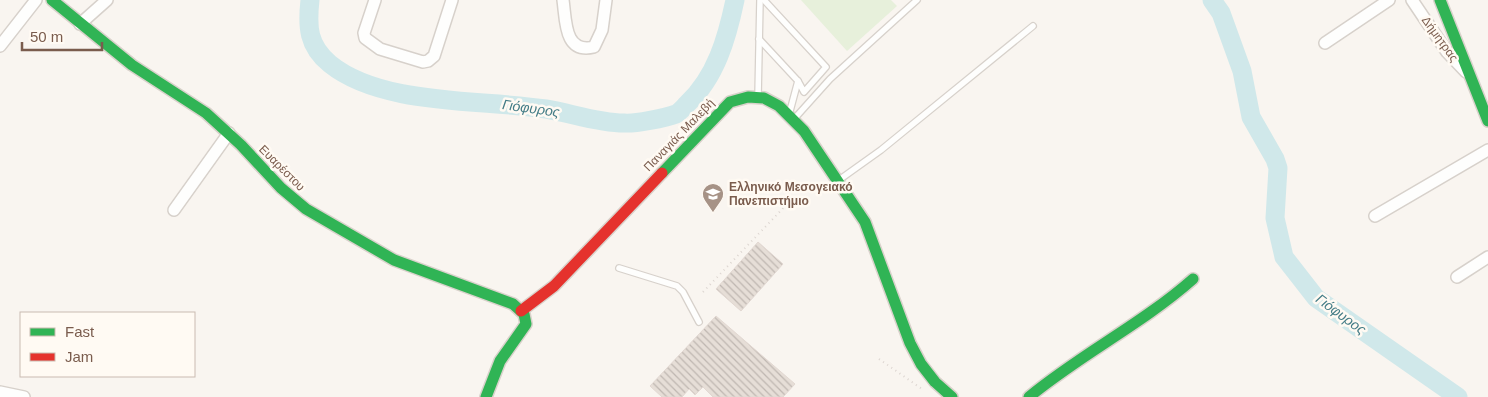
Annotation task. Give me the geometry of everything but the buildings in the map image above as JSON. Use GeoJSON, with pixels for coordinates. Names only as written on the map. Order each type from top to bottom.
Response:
{"type":"FeatureCollection","features":[{"type":"Feature","properties":{"kind":"street"},"geometry":{"type":"LineString","coordinates":[[0,46],[36,0]]}},
{"type":"Feature","properties":{"kind":"street","name":"Ευαρέστου"},"geometry":{"type":"LineString","coordinates":[[52,0],[144,74],[198,106],[229,133],[288,195],[320,218],[394,260],[501,299],[521,311]]}},
{"type":"Feature","properties":{"kind":"street"},"geometry":{"type":"LineString","coordinates":[[80,24],[107,0]]}},
{"type":"Feature","properties":{"kind":"street"},"geometry":{"type":"LineString","coordinates":[[375,0],[364,33],[365,38],[380,49],[418,61],[428,61],[434,56],[452,0]]}},
{"type":"Feature","properties":{"kind":"street"},"geometry":{"type":"LineString","coordinates":[[563,0],[573,43],[577,47],[590,48],[596,45],[600,36],[606,0]]}},
{"type":"Feature","properties":{"kind":"street"},"geometry":{"type":"LineString","coordinates":[[1324,43],[1389,0]]}},
{"type":"Feature","properties":{"kind":"street","name":"Δήμητρας"},"geometry":{"type":"LineString","coordinates":[[1412,0],[1447,52],[1469,76]]}},
{"type":"Feature","properties":{"kind":"street"},"geometry":{"type":"LineString","coordinates":[[1440,0],[1488,121]]}},
{"type":"Feature","properties":{"kind":"street","name":"Παναγιάς Μαλεβή"},"geometry":{"type":"LineString","coordinates":[[521,311],[554,286],[730,102],[741,97],[758,97]]}},
{"type":"Feature","properties":{"kind":"street"},"geometry":{"type":"LineString","coordinates":[[758,97],[774,103],[792,115],[868,227],[918,361],[935,384],[952,397]]}},
{"type":"Feature","properties":{"kind":"street"},"geometry":{"type":"LineString","coordinates":[[174,210],[229,133]]}},
{"type":"Feature","properties":{"kind":"street"},"geometry":{"type":"LineString","coordinates":[[1375,216],[1488,150]]}},
{"type":"Feature","properties":{"kind":"street"},"geometry":{"type":"LineString","coordinates":[[1457,277],[1488,257]]}},
{"type":"Feature","properties":{"kind":"street"},"geometry":{"type":"LineString","coordinates":[[1029,397],[1047,381],[1091,350],[1174,298],[1193,280]]}},
{"type":"Feature","properties":{"kind":"street"},"geometry":{"type":"LineString","coordinates":[[486,397],[500,362],[526,324],[521,311]]}},
{"type":"Feature","properties":{"kind":"street"},"geometry":{"type":"LineString","coordinates":[[0,392],[24,397]]}},
{"type":"Feature","properties":{"kind":"lane"},"geometry":{"type":"LineString","coordinates":[[759,39],[798,81],[804,92],[826,67],[762,0]]}},
{"type":"Feature","properties":{"kind":"lane"},"geometry":{"type":"LineString","coordinates":[[758,97],[762,0]]}},
{"type":"Feature","properties":{"kind":"lane"},"geometry":{"type":"LineString","coordinates":[[792,115],[917,0]]}},
{"type":"Feature","properties":{"kind":"lane"},"geometry":{"type":"LineString","coordinates":[[837,181],[881,150],[1032,26]]}},
{"type":"Feature","properties":{"kind":"lane"},"geometry":{"type":"LineString","coordinates":[[792,115],[798,81]]}},
{"type":"Feature","properties":{"kind":"lane"},"geometry":{"type":"LineString","coordinates":[[619,268],[677,286],[684,292],[699,322]]}},
{"type":"Feature","properties":{"kind":"path"},"geometry":{"type":"LineString","coordinates":[[703,292],[790,200]]}},
{"type":"Feature","properties":{"kind":"path"},"geometry":{"type":"LineString","coordinates":[[879,358],[926,392]]}},
{"type":"Feature","properties":{"kind":"green space"},"geometry":{"type":"Polygon","coordinates":[[[801,0],[891,0],[897,6],[847,51],[801,0]]]}},
{"type":"Feature","properties":{"kind":"waterway","name":"Γιόφυρος"},"geometry":{"type":"LineString","coordinates":[[310,0],[309,27],[313,43],[330,64],[352,78],[377,87],[433,99],[546,109],[614,123],[629,123],[665,117],[676,114],[682,109],[706,82],[713,69],[724,42],[735,0]]}},
{"type":"Feature","properties":{"kind":"waterway","name":"Γιόφυρος"},"geometry":{"type":"LineString","coordinates":[[1212,0],[1221,13],[1242,71],[1251,117],[1275,159],[1278,168],[1275,218],[1284,257],[1316,298],[1458,397]]}},
{"type":"Feature","properties":{"kind":"traffic: fast"},"geometry":{"type":"LineString","coordinates":[[52,0],[132,65],[206,113],[241,145],[281,188],[306,209],[394,260],[513,304],[524,314],[526,324],[500,361],[486,397]]}},
{"type":"Feature","properties":{"kind":"traffic: fast"},"geometry":{"type":"LineString","coordinates":[[1440,0],[1488,121]]}},
{"type":"Feature","properties":{"kind":"traffic: fast"},"geometry":{"type":"LineString","coordinates":[[662,173],[730,102],[748,97],[764,98],[779,106],[804,131],[865,222],[910,343],[921,364],[935,382],[952,397]]}},
{"type":"Feature","properties":{"kind":"traffic: fast"},"geometry":{"type":"LineString","coordinates":[[1029,397],[1049,381],[1153,310],[1193,279]]}},
{"type":"Feature","properties":{"kind":"traffic: jam"},"geometry":{"type":"LineString","coordinates":[[521,311],[554,286],[662,173]]}},
{"type":"Feature","properties":{"kind":"place","name":"Ελληνικό Μεσογειακό Πανεπιστήμιο"},"geometry":{"type":"Point","coordinates":[713,213]}}]}
